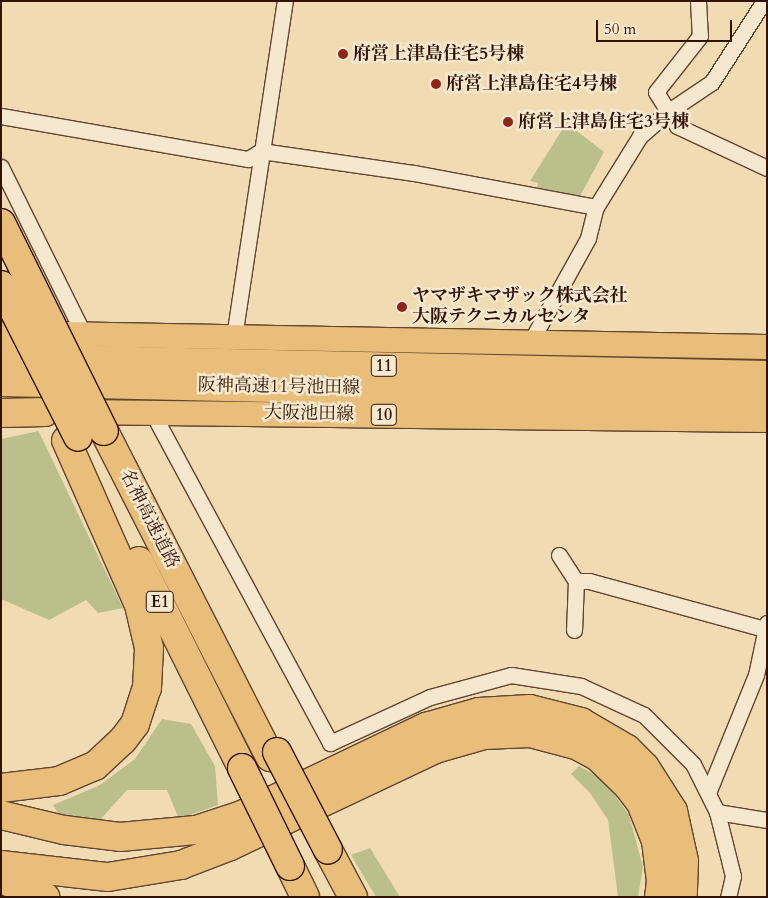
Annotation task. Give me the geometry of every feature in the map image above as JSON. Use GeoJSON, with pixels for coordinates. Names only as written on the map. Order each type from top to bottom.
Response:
{"type":"FeatureCollection","features":[{"type":"Feature","properties":{"kind":"highway","name":"名神高速道路"},"geometry":{"type":"LineString","coordinates":[[1,223],[104,431],[322,852],[336,897]]}},
{"type":"Feature","properties":{"kind":"highway","name":"名神高速道路"},"geometry":{"type":"LineString","coordinates":[[1,285],[72,438],[242,768],[305,897]]}},
{"type":"Feature","properties":{"kind":"highway"},"geometry":{"type":"LineString","coordinates":[[1,307],[72,438],[139,605],[149,648],[147,688],[134,724],[123,740],[95,766],[59,781],[1,788]]}},
{"type":"Feature","properties":{"kind":"highway","name":"阪神高速11号池田線"},"geometry":{"type":"LineString","coordinates":[[4,376],[767,375]]}},
{"type":"Feature","properties":{"kind":"highway","name":"阪神高速11号池田線"},"geometry":{"type":"LineString","coordinates":[[4,376],[767,400]]}},
{"type":"Feature","properties":{"kind":"highway"},"geometry":{"type":"LineString","coordinates":[[1,413],[45,412]]}},
{"type":"Feature","properties":{"kind":"highway"},"geometry":{"type":"LineString","coordinates":[[1,815],[64,830],[120,837],[188,832],[242,814],[426,727],[479,712],[530,709],[581,722],[619,744],[645,767],[660,787],[675,819],[684,861],[683,897]]}},
{"type":"Feature","properties":{"kind":"highway"},"geometry":{"type":"LineString","coordinates":[[1,865],[108,877],[181,865],[230,846],[435,749],[484,735],[530,733],[576,744],[602,761],[628,786],[641,803],[656,841],[661,881],[659,897]]}},
{"type":"Feature","properties":{"kind":"highway"},"geometry":{"type":"LineString","coordinates":[[322,852],[354,897]]}},
{"type":"Feature","properties":{"kind":"highway"},"geometry":{"type":"LineString","coordinates":[[1,879],[45,897]]}},
{"type":"Feature","properties":{"kind":"main road"},"geometry":{"type":"LineString","coordinates":[[1,333],[531,341],[767,347]]}},
{"type":"Feature","properties":{"kind":"main road","name":"大阪池田線"},"geometry":{"type":"LineString","coordinates":[[1,420],[45,412],[152,412],[767,420]]}},
{"type":"Feature","properties":{"kind":"street"},"geometry":{"type":"LineString","coordinates":[[234,337],[285,1]]}},
{"type":"Feature","properties":{"kind":"street"},"geometry":{"type":"LineString","coordinates":[[698,1],[700,36],[656,92],[677,126],[767,168]]}},
{"type":"Feature","properties":{"kind":"street"},"geometry":{"type":"LineString","coordinates":[[531,341],[588,238],[596,207],[640,136],[668,111],[712,82],[764,1]]}},
{"type":"Feature","properties":{"kind":"street"},"geometry":{"type":"LineString","coordinates":[[1,116],[248,159],[261,151],[414,173],[596,207]]}},
{"type":"Feature","properties":{"kind":"street"},"geometry":{"type":"LineString","coordinates":[[1,167],[84,335]]}},
{"type":"Feature","properties":{"kind":"street"},"geometry":{"type":"LineString","coordinates":[[152,412],[330,743],[430,697],[511,675],[581,686],[644,715],[693,764],[717,812],[733,876],[728,897]]}},
{"type":"Feature","properties":{"kind":"street"},"geometry":{"type":"LineString","coordinates":[[559,555],[576,581],[574,630]]}},
{"type":"Feature","properties":{"kind":"street"},"geometry":{"type":"LineString","coordinates":[[576,581],[590,581],[766,626],[756,675],[708,793]]}},
{"type":"Feature","properties":{"kind":"street"},"geometry":{"type":"LineString","coordinates":[[717,812],[767,820]]}},
{"type":"Feature","properties":{"kind":"green space"},"geometry":{"type":"Polygon","coordinates":[[[572,114],[578,132],[604,152],[579,198],[537,189],[538,183],[530,181],[572,114]]]}},
{"type":"Feature","properties":{"kind":"green space"},"geometry":{"type":"Polygon","coordinates":[[[39,431],[123,608],[98,613],[86,600],[49,620],[1,599],[1,439],[39,431]]]}},
{"type":"Feature","properties":{"kind":"green space"},"geometry":{"type":"Polygon","coordinates":[[[162,719],[191,724],[215,766],[218,805],[179,819],[167,790],[127,790],[99,821],[59,815],[53,805],[100,785],[135,759],[162,719]]]}},
{"type":"Feature","properties":{"kind":"green space"},"geometry":{"type":"Polygon","coordinates":[[[579,766],[604,780],[629,815],[643,867],[638,897],[618,897],[608,820],[590,793],[571,774],[579,766]]]}},
{"type":"Feature","properties":{"kind":"green space"},"geometry":{"type":"Polygon","coordinates":[[[370,848],[400,897],[376,897],[351,855],[370,848]]]}},
{"type":"Feature","properties":{"kind":"place","name":"府営上津島住宅5号棟"},"geometry":{"type":"Point","coordinates":[343,54]}},
{"type":"Feature","properties":{"kind":"place","name":"府営上津島住宅4号棟"},"geometry":{"type":"Point","coordinates":[436,84]}},
{"type":"Feature","properties":{"kind":"place","name":"府営上津島住宅3号棟"},"geometry":{"type":"Point","coordinates":[508,122]}},
{"type":"Feature","properties":{"kind":"place","name":"ヤマザキマザック株式会社 大阪テクニカルセンタ"},"geometry":{"type":"Point","coordinates":[402,307]}}]}
